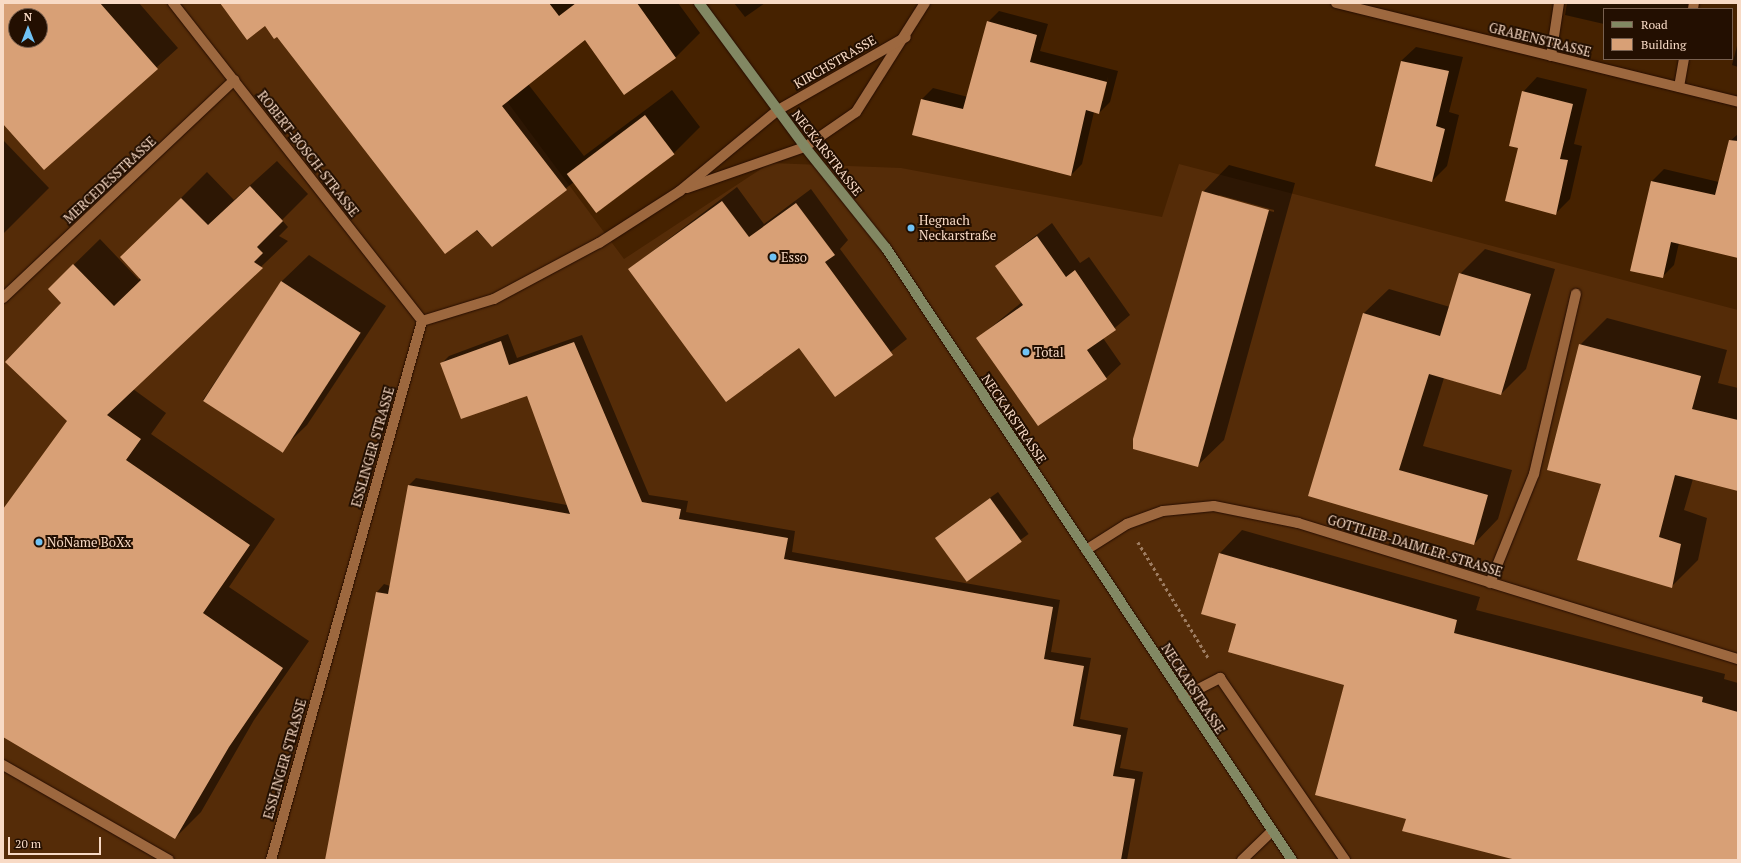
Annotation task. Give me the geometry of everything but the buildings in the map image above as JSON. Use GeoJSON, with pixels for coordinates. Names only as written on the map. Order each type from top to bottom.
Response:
{"type":"FeatureCollection","features":[{"type":"Feature","properties":{"kind":"main road","name":"NECKARSTRASSE"},"geometry":{"type":"LineString","coordinates":[[699,3],[804,147],[886,248],[1292,860]]}},
{"type":"Feature","properties":{"kind":"street","name":"ROBERT-BOSCH-STRASSE"},"geometry":{"type":"LineString","coordinates":[[172,3],[422,321]]}},
{"type":"Feature","properties":{"kind":"street","name":"KIRCHSTRASSE"},"geometry":{"type":"LineString","coordinates":[[804,147],[856,112],[906,37],[925,3]]}},
{"type":"Feature","properties":{"kind":"street","name":"GRABENSTRASSE"},"geometry":{"type":"LineString","coordinates":[[1336,3],[1738,102]]}},
{"type":"Feature","properties":{"kind":"street"},"geometry":{"type":"LineString","coordinates":[[1551,56],[1559,3]]}},
{"type":"Feature","properties":{"kind":"street","name":"KIRCHSTRASSE"},"geometry":{"type":"LineString","coordinates":[[778,110],[906,37]]}},
{"type":"Feature","properties":{"kind":"street"},"geometry":{"type":"LineString","coordinates":[[1679,87],[1684,60]]}},
{"type":"Feature","properties":{"kind":"street","name":"MERCEDESSTRASSE"},"geometry":{"type":"LineString","coordinates":[[3,298],[234,80]]}},
{"type":"Feature","properties":{"kind":"street"},"geometry":{"type":"LineString","coordinates":[[422,321],[494,298],[599,244],[680,191],[778,110]]}},
{"type":"Feature","properties":{"kind":"street"},"geometry":{"type":"LineString","coordinates":[[680,191],[804,147]]}},
{"type":"Feature","properties":{"kind":"street"},"geometry":{"type":"LineString","coordinates":[[1490,583],[1534,474],[1576,294]]}},
{"type":"Feature","properties":{"kind":"street","name":"ESSLINGER STRASSE"},"geometry":{"type":"LineString","coordinates":[[270,860],[422,321]]}},
{"type":"Feature","properties":{"kind":"street","name":"GOTTLIEB-DAIMLER-STRASSE"},"geometry":{"type":"LineString","coordinates":[[1086,550],[1127,524],[1163,512],[1214,506],[1298,523],[1738,659]]}},
{"type":"Feature","properties":{"kind":"street"},"geometry":{"type":"LineString","coordinates":[[1183,697],[1220,678],[1345,860]]}},
{"type":"Feature","properties":{"kind":"street"},"geometry":{"type":"LineString","coordinates":[[3,765],[169,860]]}},
{"type":"Feature","properties":{"kind":"street"},"geometry":{"type":"LineString","coordinates":[[1242,860],[1272,831]]}},
{"type":"Feature","properties":{"kind":"path"},"geometry":{"type":"LineString","coordinates":[[1127,524],[1220,678]]}},
{"type":"Feature","properties":{"kind":"shaded area"},"geometry":{"type":"Polygon","coordinates":[[[3,3],[434,3],[624,259],[770,163],[901,168],[1162,217],[1179,164],[1738,310],[1738,860],[3,860],[3,3]]]}},
{"type":"Feature","properties":{"kind":"place","name":"Hegnach Neckarstraße"},"geometry":{"type":"Point","coordinates":[911,228]}},
{"type":"Feature","properties":{"kind":"place","name":"Esso"},"geometry":{"type":"Point","coordinates":[773,257]}},
{"type":"Feature","properties":{"kind":"place","name":"Total"},"geometry":{"type":"Point","coordinates":[1026,352]}},
{"type":"Feature","properties":{"kind":"place","name":"NoName BoXx"},"geometry":{"type":"Point","coordinates":[39,542]}}]}
